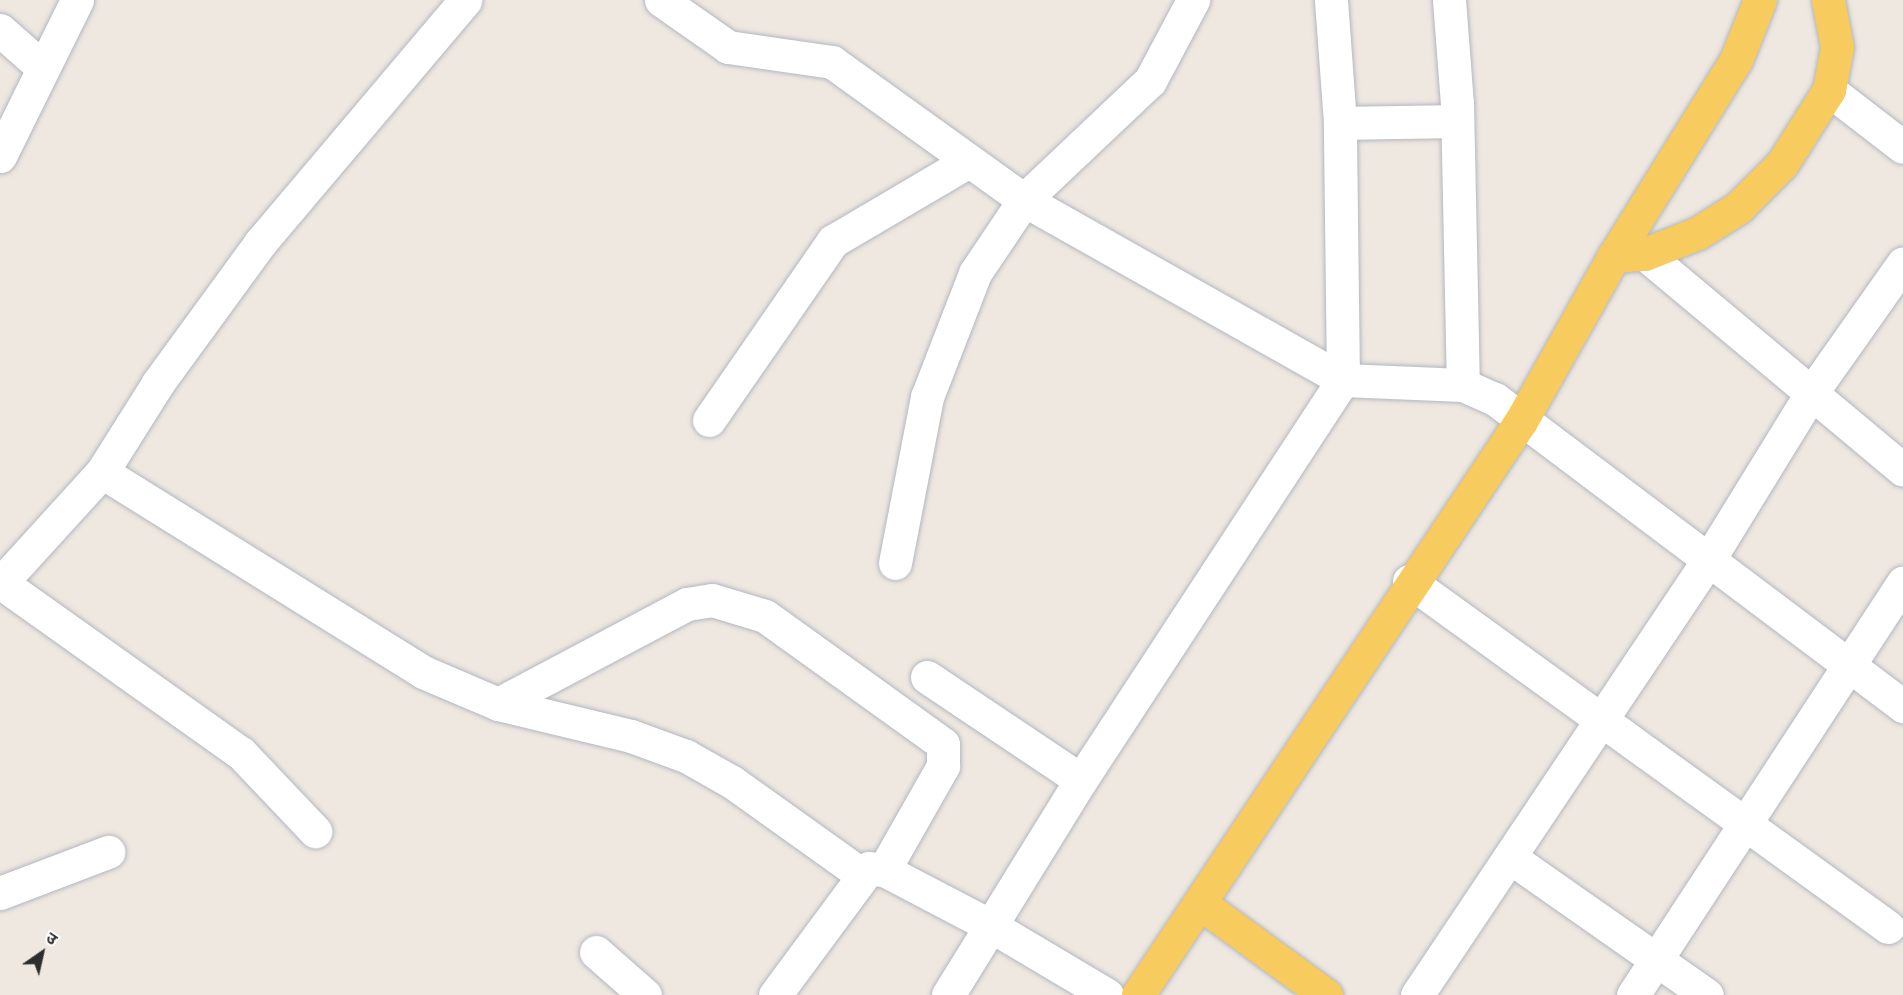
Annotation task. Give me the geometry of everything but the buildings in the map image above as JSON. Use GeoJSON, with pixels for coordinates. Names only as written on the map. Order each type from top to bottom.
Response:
{"type":"FeatureCollection","features":[{"type":"Feature","properties":{"kind":"main road"},"geometry":{"type":"LineString","coordinates":[[1138,995],[1201,904],[1409,581],[1521,421],[1629,255],[1736,60],[1760,0]]}},
{"type":"Feature","properties":{"kind":"main road"},"geometry":{"type":"LineString","coordinates":[[1629,255],[1738,208],[1782,164],[1829,90],[1837,47],[1828,0]]}},
{"type":"Feature","properties":{"kind":"main road"},"geometry":{"type":"LineString","coordinates":[[1201,904],[1326,995]]}},
{"type":"Feature","properties":{"kind":"street"},"geometry":{"type":"LineString","coordinates":[[0,156],[41,66],[77,0]]}},
{"type":"Feature","properties":{"kind":"street"},"geometry":{"type":"LineString","coordinates":[[315,831],[241,753],[0,583],[102,472],[158,383],[260,243],[465,0]]}},
{"type":"Feature","properties":{"kind":"street"},"geometry":{"type":"LineString","coordinates":[[661,0],[728,47],[797,52],[832,62],[967,162],[1024,200],[1343,380],[1463,385],[1495,399],[1521,421],[1711,556],[1850,667],[1903,706]]}},
{"type":"Feature","properties":{"kind":"street"},"geometry":{"type":"LineString","coordinates":[[894,563],[927,397],[975,273],[1024,200],[1137,97],[1193,0]]}},
{"type":"Feature","properties":{"kind":"street"},"geometry":{"type":"LineString","coordinates":[[948,995],[1081,780],[1343,380],[1340,123],[1331,0]]}},
{"type":"Feature","properties":{"kind":"street"},"geometry":{"type":"LineString","coordinates":[[1449,0],[1457,121],[1463,385]]}},
{"type":"Feature","properties":{"kind":"street"},"geometry":{"type":"LineString","coordinates":[[0,30],[41,66]]}},
{"type":"Feature","properties":{"kind":"street"},"geometry":{"type":"LineString","coordinates":[[1829,90],[1903,147]]}},
{"type":"Feature","properties":{"kind":"street"},"geometry":{"type":"LineString","coordinates":[[1340,123],[1457,121]]}},
{"type":"Feature","properties":{"kind":"street"},"geometry":{"type":"LineString","coordinates":[[709,420],[833,241],[967,162]]}},
{"type":"Feature","properties":{"kind":"street"},"geometry":{"type":"LineString","coordinates":[[1629,255],[1903,470]]}},
{"type":"Feature","properties":{"kind":"street"},"geometry":{"type":"LineString","coordinates":[[1417,995],[1511,858],[1598,720],[1711,556],[1810,395],[1902,269]]}},
{"type":"Feature","properties":{"kind":"street"},"geometry":{"type":"LineString","coordinates":[[102,472],[374,646],[498,704],[630,736],[686,756],[732,782],[873,872],[990,926],[1107,995]]}},
{"type":"Feature","properties":{"kind":"street"},"geometry":{"type":"LineString","coordinates":[[1409,581],[1598,720],[1888,927]]}},
{"type":"Feature","properties":{"kind":"street"},"geometry":{"type":"LineString","coordinates":[[1633,995],[1850,667],[1903,582]]}},
{"type":"Feature","properties":{"kind":"street"},"geometry":{"type":"LineString","coordinates":[[498,704],[687,604],[712,600],[765,616],[943,744],[944,766],[873,872],[775,995]]}},
{"type":"Feature","properties":{"kind":"street"},"geometry":{"type":"LineString","coordinates":[[927,677],[1081,780]]}},
{"type":"Feature","properties":{"kind":"street"},"geometry":{"type":"LineString","coordinates":[[0,893],[108,852]]}},
{"type":"Feature","properties":{"kind":"street"},"geometry":{"type":"LineString","coordinates":[[1511,858],[1707,995]]}},
{"type":"Feature","properties":{"kind":"street"},"geometry":{"type":"LineString","coordinates":[[596,952],[645,995]]}}]}
